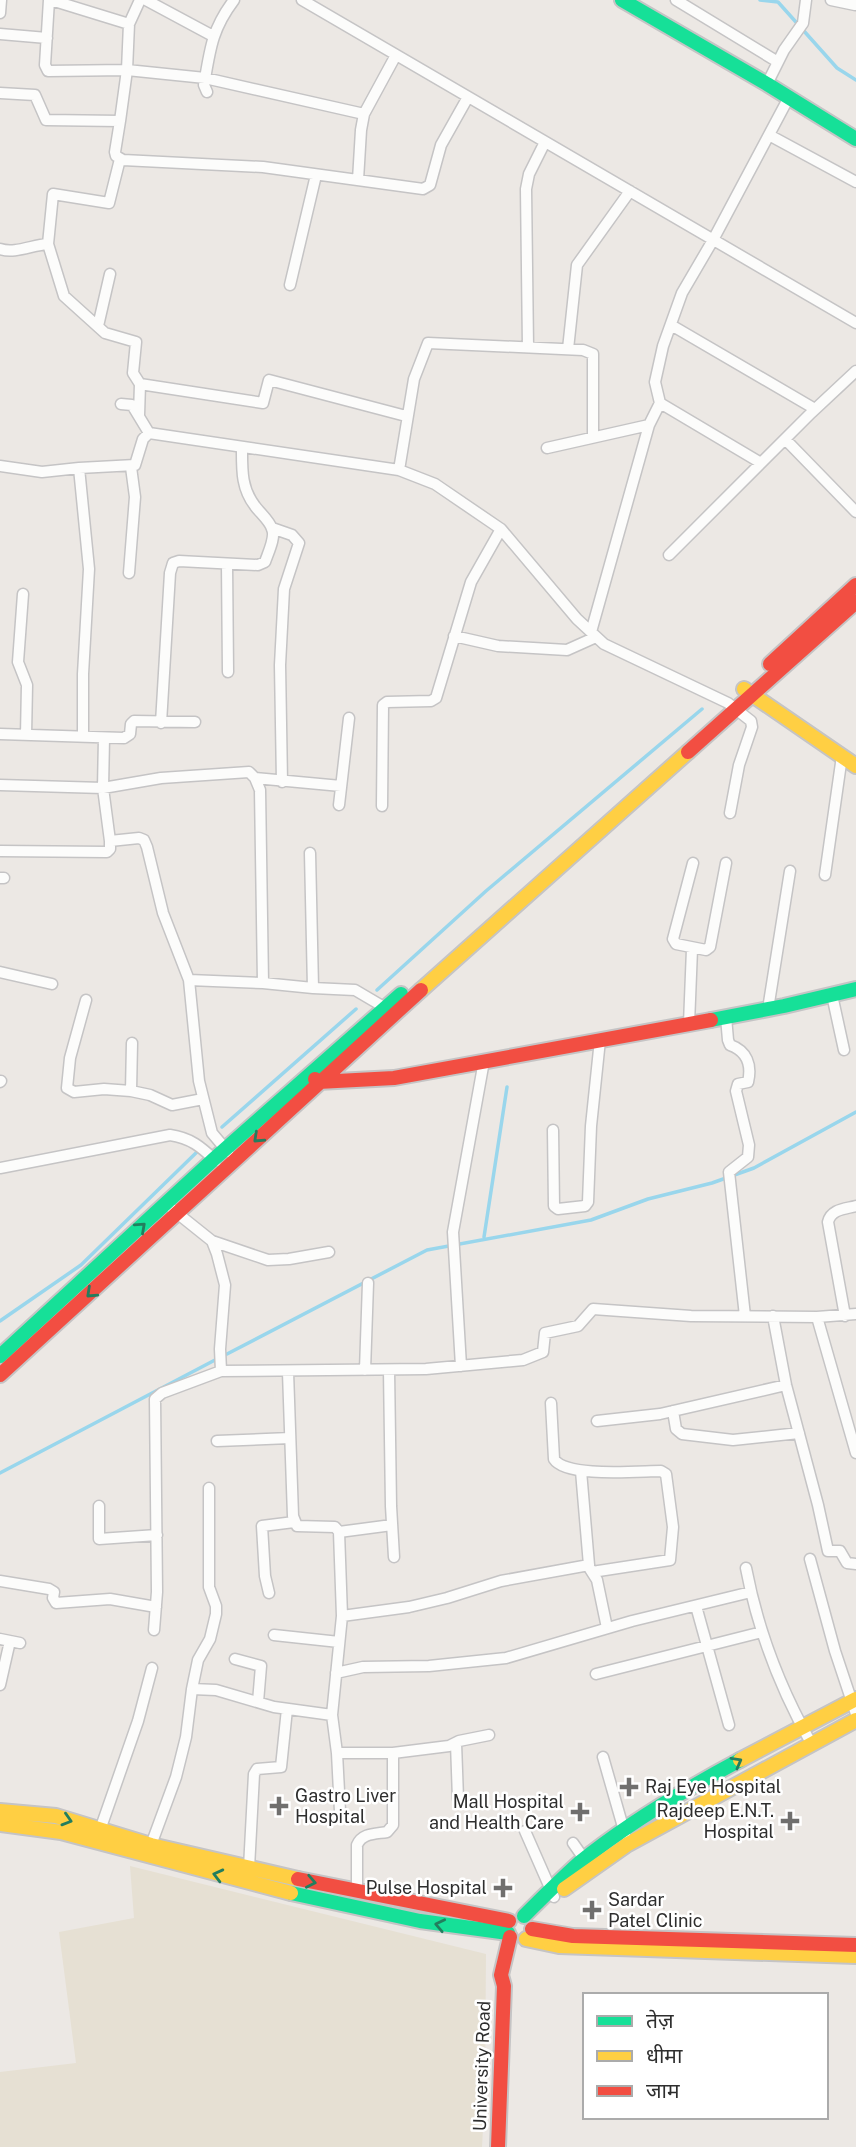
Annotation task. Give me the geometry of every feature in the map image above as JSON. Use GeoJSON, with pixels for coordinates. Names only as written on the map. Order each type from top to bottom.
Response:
{"type":"FeatureCollection","features":[{"type":"Feature","properties":{"kind":"main road"},"geometry":{"type":"LineString","coordinates":[[622,0],[856,139]]}},
{"type":"Feature","properties":{"kind":"main road"},"geometry":{"type":"LineString","coordinates":[[0,1375],[224,1159],[733,706],[856,585]]}},
{"type":"Feature","properties":{"kind":"main road"},"geometry":{"type":"LineString","coordinates":[[748,692],[856,602]]}},
{"type":"Feature","properties":{"kind":"main road"},"geometry":{"type":"LineString","coordinates":[[748,692],[856,766]]}},
{"type":"Feature","properties":{"kind":"main road"},"geometry":{"type":"LineString","coordinates":[[314,1078],[394,1078],[768,1009],[856,989]]}},
{"type":"Feature","properties":{"kind":"main road"},"geometry":{"type":"LineString","coordinates":[[0,1356],[172,1209]]}},
{"type":"Feature","properties":{"kind":"main road"},"geometry":{"type":"LineString","coordinates":[[626,1837],[665,1802],[801,1726],[854,1705]]}},
{"type":"Feature","properties":{"kind":"main road"},"geometry":{"type":"LineString","coordinates":[[520,1930],[553,1893],[587,1863],[626,1837],[856,1720]]}},
{"type":"Feature","properties":{"kind":"main road"},"geometry":{"type":"LineString","coordinates":[[0,1811],[56,1816],[151,1845],[357,1890],[520,1930],[559,1946],[856,1956]]}},
{"type":"Feature","properties":{"kind":"main road"},"geometry":{"type":"LineString","coordinates":[[0,1824],[26,1824],[57,1830],[129,1852],[313,1899],[451,1927],[573,1936],[856,1945]]}},
{"type":"Feature","properties":{"kind":"main road","name":"University Road"},"geometry":{"type":"LineString","coordinates":[[498,2147],[504,1986],[520,1930]]}},
{"type":"Feature","properties":{"kind":"street"},"geometry":{"type":"LineString","coordinates":[[0,13],[1,0]]}},
{"type":"Feature","properties":{"kind":"street"},"geometry":{"type":"LineString","coordinates":[[129,24],[50,0],[45,65],[48,71],[127,70],[205,78],[364,114]]}},
{"type":"Feature","properties":{"kind":"street"},"geometry":{"type":"LineString","coordinates":[[139,417],[140,384],[132,373],[135,342],[105,332],[64,296],[48,244],[53,194],[109,203],[120,159],[115,152],[127,70],[129,24],[140,0]]}},
{"type":"Feature","properties":{"kind":"street"},"geometry":{"type":"LineString","coordinates":[[146,0],[213,36]]}},
{"type":"Feature","properties":{"kind":"street"},"geometry":{"type":"LineString","coordinates":[[206,92],[205,78],[213,36],[221,18],[234,0]]}},
{"type":"Feature","properties":{"kind":"street"},"geometry":{"type":"LineString","coordinates":[[302,0],[856,323]]}},
{"type":"Feature","properties":{"kind":"street"},"geometry":{"type":"LineString","coordinates":[[676,0],[778,62]]}},
{"type":"Feature","properties":{"kind":"street"},"geometry":{"type":"LineString","coordinates":[[767,84],[800,27],[806,0]]}},
{"type":"Feature","properties":{"kind":"street"},"geometry":{"type":"LineString","coordinates":[[831,0],[855,5]]}},
{"type":"Feature","properties":{"kind":"street"},"geometry":{"type":"LineString","coordinates":[[0,34],[47,38]]}},
{"type":"Feature","properties":{"kind":"street"},"geometry":{"type":"LineString","coordinates":[[358,180],[364,114],[396,55]]}},
{"type":"Feature","properties":{"kind":"street"},"geometry":{"type":"LineString","coordinates":[[0,93],[35,95],[46,120],[120,121]]}},
{"type":"Feature","properties":{"kind":"street"},"geometry":{"type":"LineString","coordinates":[[120,159],[263,167],[427,188],[441,145],[468,97]]}},
{"type":"Feature","properties":{"kind":"street"},"geometry":{"type":"LineString","coordinates":[[454,636],[498,646],[567,650],[594,634],[649,425],[660,403],[655,382],[670,325],[682,293],[788,99]]}},
{"type":"Feature","properties":{"kind":"street"},"geometry":{"type":"LineString","coordinates":[[769,135],[856,182]]}},
{"type":"Feature","properties":{"kind":"street"},"geometry":{"type":"LineString","coordinates":[[528,347],[526,189],[529,174],[545,142]]}},
{"type":"Feature","properties":{"kind":"street"},"geometry":{"type":"LineString","coordinates":[[290,285],[316,174]]}},
{"type":"Feature","properties":{"kind":"street"},"geometry":{"type":"LineString","coordinates":[[568,349],[577,265],[630,191]]}},
{"type":"Feature","properties":{"kind":"street"},"geometry":{"type":"LineString","coordinates":[[0,249],[9,252],[48,244]]}},
{"type":"Feature","properties":{"kind":"street"},"geometry":{"type":"LineString","coordinates":[[98,327],[110,274]]}},
{"type":"Feature","properties":{"kind":"street"},"geometry":{"type":"LineString","coordinates":[[670,325],[815,409]]}},
{"type":"Feature","properties":{"kind":"street"},"geometry":{"type":"LineString","coordinates":[[399,470],[414,379],[428,344],[568,349],[593,354],[593,437]]}},
{"type":"Feature","properties":{"kind":"street"},"geometry":{"type":"LineString","coordinates":[[669,555],[856,371]]}},
{"type":"Feature","properties":{"kind":"street"},"geometry":{"type":"LineString","coordinates":[[140,384],[263,403],[269,380],[406,416]]}},
{"type":"Feature","properties":{"kind":"street"},"geometry":{"type":"LineString","coordinates":[[660,403],[761,463]]}},
{"type":"Feature","properties":{"kind":"street"},"geometry":{"type":"LineString","coordinates":[[121,404],[132,404],[149,433],[399,470],[435,484],[502,529],[604,644],[733,706],[752,723],[739,765],[730,813]]}},
{"type":"Feature","properties":{"kind":"street"},"geometry":{"type":"LineString","coordinates":[[547,448],[649,425]]}},
{"type":"Feature","properties":{"kind":"street"},"geometry":{"type":"LineString","coordinates":[[0,466],[33,471],[131,467],[135,465],[143,439],[149,433]]}},
{"type":"Feature","properties":{"kind":"street"},"geometry":{"type":"LineString","coordinates":[[785,439],[856,511]]}},
{"type":"Feature","properties":{"kind":"street"},"geometry":{"type":"LineString","coordinates":[[161,723],[170,573],[173,563],[262,564],[273,534],[272,528],[244,488],[242,447]]}},
{"type":"Feature","properties":{"kind":"street"},"geometry":{"type":"LineString","coordinates":[[129,573],[135,497],[131,467]]}},
{"type":"Feature","properties":{"kind":"street"},"geometry":{"type":"LineString","coordinates":[[79,468],[89,569],[83,674],[83,737]]}},
{"type":"Feature","properties":{"kind":"street"},"geometry":{"type":"LineString","coordinates":[[272,528],[292,535],[299,543],[284,589],[280,665],[282,782]]}},
{"type":"Feature","properties":{"kind":"street"},"geometry":{"type":"LineString","coordinates":[[382,806],[383,705],[387,702],[434,700],[475,573],[502,529]]}},
{"type":"Feature","properties":{"kind":"street"},"geometry":{"type":"LineString","coordinates":[[227,565],[228,672]]}},
{"type":"Feature","properties":{"kind":"street"},"geometry":{"type":"LineString","coordinates":[[23,594],[18,662],[27,685],[26,735]]}},
{"type":"Feature","properties":{"kind":"street"},"geometry":{"type":"LineString","coordinates":[[339,805],[349,718]]}},
{"type":"Feature","properties":{"kind":"street"},"geometry":{"type":"LineString","coordinates":[[0,734],[128,737],[134,721],[195,722]]}},
{"type":"Feature","properties":{"kind":"street"},"geometry":{"type":"LineString","coordinates":[[0,851],[107,852],[110,849],[103,788],[104,738]]}},
{"type":"Feature","properties":{"kind":"street"},"geometry":{"type":"LineString","coordinates":[[825,875],[842,757]]}},
{"type":"Feature","properties":{"kind":"street"},"geometry":{"type":"LineString","coordinates":[[0,785],[103,788],[161,778],[249,772],[260,790],[263,982]]}},
{"type":"Feature","properties":{"kind":"street"},"geometry":{"type":"LineString","coordinates":[[255,778],[341,786]]}},
{"type":"Feature","properties":{"kind":"street"},"geometry":{"type":"LineString","coordinates":[[110,841],[139,838],[144,840],[163,913],[189,980],[199,1081],[212,1133],[224,1159]]}},
{"type":"Feature","properties":{"kind":"street"},"geometry":{"type":"LineString","coordinates":[[310,853],[313,988]]}},
{"type":"Feature","properties":{"kind":"street"},"geometry":{"type":"LineString","coordinates":[[693,863],[673,939],[676,944],[706,950],[710,947],[726,863]]}},
{"type":"Feature","properties":{"kind":"street"},"geometry":{"type":"LineString","coordinates":[[768,1009],[790,871]]}},
{"type":"Feature","properties":{"kind":"street"},"geometry":{"type":"LineString","coordinates":[[689,1024],[692,949]]}},
{"type":"Feature","properties":{"kind":"street"},"geometry":{"type":"LineString","coordinates":[[0,972],[52,984]]}},
{"type":"Feature","properties":{"kind":"street"},"geometry":{"type":"LineString","coordinates":[[189,980],[263,982],[355,990],[390,1011]]}},
{"type":"Feature","properties":{"kind":"street"},"geometry":{"type":"LineString","coordinates":[[832,995],[844,1050]]}},
{"type":"Feature","properties":{"kind":"street"},"geometry":{"type":"LineString","coordinates":[[86,1000],[70,1058],[67,1088],[74,1092],[104,1089],[131,1091],[150,1095],[172,1105],[203,1099]]}},
{"type":"Feature","properties":{"kind":"street"},"geometry":{"type":"LineString","coordinates":[[726,1017],[727,1040],[746,1055],[750,1074],[748,1082],[738,1084],[736,1091],[750,1145],[748,1157],[729,1172],[745,1316]]}},
{"type":"Feature","properties":{"kind":"street"},"geometry":{"type":"LineString","coordinates":[[553,1130],[554,1206],[558,1209],[585,1206],[588,1202],[591,1126],[600,1040]]}},
{"type":"Feature","properties":{"kind":"street"},"geometry":{"type":"LineString","coordinates":[[131,1091],[132,1043]]}},
{"type":"Feature","properties":{"kind":"street"},"geometry":{"type":"LineString","coordinates":[[461,1366],[453,1232],[484,1061]]}},
{"type":"Feature","properties":{"kind":"street"},"geometry":{"type":"LineString","coordinates":[[0,1168],[170,1135],[197,1143],[224,1159]]}},
{"type":"Feature","properties":{"kind":"street"},"geometry":{"type":"LineString","coordinates":[[154,1630],[157,1535],[155,1399],[162,1393],[222,1371],[389,1370],[523,1360],[543,1352],[545,1333],[578,1326],[593,1309],[691,1316],[850,1315],[828,1222],[835,1212],[856,1206]]}},
{"type":"Feature","properties":{"kind":"street"},"geometry":{"type":"LineString","coordinates":[[172,1209],[212,1241],[268,1260],[329,1252]]}},
{"type":"Feature","properties":{"kind":"street"},"geometry":{"type":"LineString","coordinates":[[212,1241],[225,1285],[220,1349],[222,1371]]}},
{"type":"Feature","properties":{"kind":"street"},"geometry":{"type":"LineString","coordinates":[[365,1370],[368,1283]]}},
{"type":"Feature","properties":{"kind":"street"},"geometry":{"type":"LineString","coordinates":[[773,1316],[786,1385],[828,1551],[840,1552],[847,1563],[856,1564]]}},
{"type":"Feature","properties":{"kind":"street"},"geometry":{"type":"LineString","coordinates":[[817,1317],[856,1453]]}},
{"type":"Feature","properties":{"kind":"street"},"geometry":{"type":"LineString","coordinates":[[389,1370],[394,1557]]}},
{"type":"Feature","properties":{"kind":"street"},"geometry":{"type":"LineString","coordinates":[[288,1371],[294,1521],[297,1526],[335,1527],[339,1532],[342,1616],[332,1715],[340,1811]]}},
{"type":"Feature","properties":{"kind":"street"},"geometry":{"type":"LineString","coordinates":[[597,1421],[673,1411],[786,1385]]}},
{"type":"Feature","properties":{"kind":"street"},"geometry":{"type":"LineString","coordinates":[[342,1616],[447,1598],[501,1581],[668,1561],[672,1557],[673,1527],[664,1472],[581,1471],[555,1462],[551,1403]]}},
{"type":"Feature","properties":{"kind":"street"},"geometry":{"type":"LineString","coordinates":[[673,1411],[676,1429],[682,1434],[733,1440],[799,1433]]}},
{"type":"Feature","properties":{"kind":"street"},"geometry":{"type":"LineString","coordinates":[[217,1441],[290,1438]]}},
{"type":"Feature","properties":{"kind":"street"},"geometry":{"type":"LineString","coordinates":[[581,1471],[590,1569],[597,1580],[607,1628]]}},
{"type":"Feature","properties":{"kind":"street"},"geometry":{"type":"LineString","coordinates":[[151,1845],[176,1777],[186,1737],[198,1660],[209,1639],[216,1614],[209,1587],[209,1488]]}},
{"type":"Feature","properties":{"kind":"street"},"geometry":{"type":"LineString","coordinates":[[99,1506],[99,1539],[157,1535]]}},
{"type":"Feature","properties":{"kind":"street"},"geometry":{"type":"LineString","coordinates":[[270,1593],[265,1576],[262,1525],[294,1521]]}},
{"type":"Feature","properties":{"kind":"street"},"geometry":{"type":"LineString","coordinates":[[339,1532],[392,1525]]}},
{"type":"Feature","properties":{"kind":"street"},"geometry":{"type":"LineString","coordinates":[[810,1559],[854,1705]]}},
{"type":"Feature","properties":{"kind":"street"},"geometry":{"type":"LineString","coordinates":[[747,1568],[751,1592],[775,1670],[811,1743]]}},
{"type":"Feature","properties":{"kind":"street"},"geometry":{"type":"LineString","coordinates":[[0,1581],[49,1589],[54,1592],[56,1603],[110,1599],[156,1607]]}},
{"type":"Feature","properties":{"kind":"street"},"geometry":{"type":"LineString","coordinates":[[336,1673],[363,1667],[429,1666],[506,1658],[607,1628],[751,1592]]}},
{"type":"Feature","properties":{"kind":"street"},"geometry":{"type":"LineString","coordinates":[[696,1606],[729,1725]]}},
{"type":"Feature","properties":{"kind":"street"},"geometry":{"type":"LineString","coordinates":[[596,1674],[762,1632]]}},
{"type":"Feature","properties":{"kind":"street"},"geometry":{"type":"LineString","coordinates":[[274,1635],[339,1642]]}},
{"type":"Feature","properties":{"kind":"street"},"geometry":{"type":"LineString","coordinates":[[0,1685],[10,1641]]}},
{"type":"Feature","properties":{"kind":"street"},"geometry":{"type":"LineString","coordinates":[[235,1659],[261,1666],[258,1702]]}},
{"type":"Feature","properties":{"kind":"street"},"geometry":{"type":"LineString","coordinates":[[100,1830],[138,1721],[152,1668]]}},
{"type":"Feature","properties":{"kind":"street"},"geometry":{"type":"LineString","coordinates":[[192,1689],[216,1690],[287,1709],[332,1715]]}},
{"type":"Feature","properties":{"kind":"street"},"geometry":{"type":"LineString","coordinates":[[249,1868],[254,1774],[257,1769],[281,1767],[287,1709]]}},
{"type":"Feature","properties":{"kind":"street"},"geometry":{"type":"LineString","coordinates":[[337,1753],[393,1753],[449,1746],[489,1735]]}},
{"type":"Feature","properties":{"kind":"street"},"geometry":{"type":"LineString","coordinates":[[456,1743],[458,1799]]}},
{"type":"Feature","properties":{"kind":"street"},"geometry":{"type":"LineString","coordinates":[[357,1890],[359,1840],[363,1836],[387,1832],[393,1825],[393,1753]]}},
{"type":"Feature","properties":{"kind":"street"},"geometry":{"type":"LineString","coordinates":[[603,1757],[626,1837]]}},
{"type":"Feature","properties":{"kind":"street"},"geometry":{"type":"LineString","coordinates":[[525,1830],[553,1893]]}},
{"type":"Feature","properties":{"kind":"street"},"geometry":{"type":"LineString","coordinates":[[573,1843],[587,1863]]}},
{"type":"Feature","properties":{"kind":"shaded area"},"geometry":{"type":"Polygon","coordinates":[[[130,1866],[486,1954],[482,2147],[0,2147],[0,2072],[76,2063],[59,1932],[134,1918],[130,1866]]]}},
{"type":"Feature","properties":{"kind":"waterway"},"geometry":{"type":"LineString","coordinates":[[760,0],[778,2],[837,68],[856,80]]}},
{"type":"Feature","properties":{"kind":"waterway"},"geometry":{"type":"LineString","coordinates":[[377,990],[486,891],[702,709]]}},
{"type":"Feature","properties":{"kind":"waterway"},"geometry":{"type":"LineString","coordinates":[[222,1127],[356,1009]]}},
{"type":"Feature","properties":{"kind":"waterway"},"geometry":{"type":"LineString","coordinates":[[484,1237],[507,1087]]}},
{"type":"Feature","properties":{"kind":"waterway"},"geometry":{"type":"LineString","coordinates":[[227,1354],[427,1250],[591,1220],[648,1199],[712,1183],[754,1168],[856,1112]]}},
{"type":"Feature","properties":{"kind":"waterway"},"geometry":{"type":"LineString","coordinates":[[0,1321],[81,1265],[199,1150]]}},
{"type":"Feature","properties":{"kind":"waterway"},"geometry":{"type":"LineString","coordinates":[[0,1473],[215,1360]]}},
{"type":"Feature","properties":{"kind":"traffic: fast"},"geometry":{"type":"LineString","coordinates":[[622,0],[856,139]]}},
{"type":"Feature","properties":{"kind":"traffic: fast"},"geometry":{"type":"LineString","coordinates":[[711,1020],[856,989]]}},
{"type":"Feature","properties":{"kind":"traffic: fast"},"geometry":{"type":"LineString","coordinates":[[0,1356],[214,1159],[401,994]]}},
{"type":"Feature","properties":{"kind":"traffic: fast"},"geometry":{"type":"LineString","coordinates":[[524,1916],[579,1863],[617,1834],[677,1795],[740,1760]]}},
{"type":"Feature","properties":{"kind":"traffic: fast"},"geometry":{"type":"LineString","coordinates":[[291,1893],[420,1921],[508,1933]]}},
{"type":"Feature","properties":{"kind":"traffic: slow"},"geometry":{"type":"LineString","coordinates":[[744,689],[856,766]]}},
{"type":"Feature","properties":{"kind":"traffic: slow"},"geometry":{"type":"LineString","coordinates":[[421,990],[688,752]]}},
{"type":"Feature","properties":{"kind":"traffic: slow"},"geometry":{"type":"LineString","coordinates":[[740,1760],[856,1699]]}},
{"type":"Feature","properties":{"kind":"traffic: slow"},"geometry":{"type":"LineString","coordinates":[[564,1889],[628,1844],[856,1720]]}},
{"type":"Feature","properties":{"kind":"traffic: slow"},"geometry":{"type":"LineString","coordinates":[[0,1811],[56,1816],[151,1845],[298,1879]]}},
{"type":"Feature","properties":{"kind":"traffic: slow"},"geometry":{"type":"LineString","coordinates":[[0,1824],[61,1832],[291,1893]]}},
{"type":"Feature","properties":{"kind":"traffic: slow"},"geometry":{"type":"LineString","coordinates":[[526,1939],[559,1946],[856,1956]]}},
{"type":"Feature","properties":{"kind":"traffic: jam"},"geometry":{"type":"LineString","coordinates":[[770,664],[856,585]]}},
{"type":"Feature","properties":{"kind":"traffic: jam"},"geometry":{"type":"LineString","coordinates":[[688,752],[856,602]]}},
{"type":"Feature","properties":{"kind":"traffic: jam"},"geometry":{"type":"LineString","coordinates":[[0,1375],[421,990]]}},
{"type":"Feature","properties":{"kind":"traffic: jam"},"geometry":{"type":"LineString","coordinates":[[315,1079],[318,1082],[394,1078],[711,1020]]}},
{"type":"Feature","properties":{"kind":"traffic: jam"},"geometry":{"type":"LineString","coordinates":[[298,1879],[509,1921]]}},
{"type":"Feature","properties":{"kind":"traffic: jam"},"geometry":{"type":"LineString","coordinates":[[532,1929],[573,1936],[856,1945]]}},
{"type":"Feature","properties":{"kind":"traffic: jam"},"geometry":{"type":"LineString","coordinates":[[498,2147],[504,1986],[501,1975],[510,1937]]}},
{"type":"Feature","properties":{"kind":"place","name":"Raj Eye Hospital"},"geometry":{"type":"Point","coordinates":[629,1787]}},
{"type":"Feature","properties":{"kind":"place","name":"Gastro Liver Hospital"},"geometry":{"type":"Point","coordinates":[279,1806]}},
{"type":"Feature","properties":{"kind":"place","name":"Mall Hospital and Health Care"},"geometry":{"type":"Point","coordinates":[580,1812]}},
{"type":"Feature","properties":{"kind":"place","name":"Rajdeep E.N.T. Hospital"},"geometry":{"type":"Point","coordinates":[790,1821]}},
{"type":"Feature","properties":{"kind":"place","name":"Pulse Hospital"},"geometry":{"type":"Point","coordinates":[503,1888]}},
{"type":"Feature","properties":{"kind":"place","name":"Sardar Patel Clinic"},"geometry":{"type":"Point","coordinates":[592,1910]}}]}
